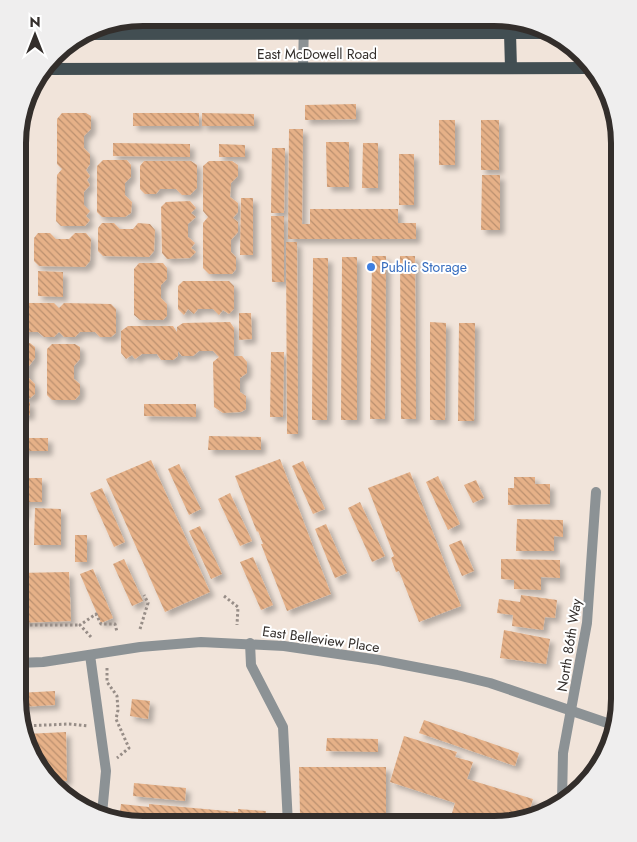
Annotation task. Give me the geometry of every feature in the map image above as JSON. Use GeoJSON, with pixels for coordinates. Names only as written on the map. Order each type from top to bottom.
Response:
{"type":"FeatureCollection","features":[{"type":"Feature","properties":{"kind":"main road","name":"East McDowell Road"},"geometry":{"type":"LineString","coordinates":[[103,33],[304,27],[533,33]]}},
{"type":"Feature","properties":{"kind":"main road"},"geometry":{"type":"LineString","coordinates":[[510,33],[511,68]]}},
{"type":"Feature","properties":{"kind":"main road","name":"East McDowell Road"},"geometry":{"type":"LineString","coordinates":[[53,69],[584,68]]}},
{"type":"Feature","properties":{"kind":"street"},"geometry":{"type":"LineString","coordinates":[[303,68],[304,27]]}},
{"type":"Feature","properties":{"kind":"street","name":"North 86th Way"},"geometry":{"type":"LineString","coordinates":[[562,794],[563,753],[588,623],[596,492]]}},
{"type":"Feature","properties":{"kind":"street","name":"East Belleview Place"},"geometry":{"type":"LineString","coordinates":[[26,662],[43,662],[140,647],[202,642],[284,646],[379,660],[457,675],[490,683],[609,723]]}},
{"type":"Feature","properties":{"kind":"street"},"geometry":{"type":"LineString","coordinates":[[250,643],[251,665],[283,728],[288,816]]}},
{"type":"Feature","properties":{"kind":"street"},"geometry":{"type":"LineString","coordinates":[[90,655],[106,771],[103,809]]}},
{"type":"Feature","properties":{"kind":"path"},"geometry":{"type":"LineString","coordinates":[[140,629],[148,603],[144,595]]}},
{"type":"Feature","properties":{"kind":"path"},"geometry":{"type":"LineString","coordinates":[[224,596],[238,607],[237,625]]}},
{"type":"Feature","properties":{"kind":"path"},"geometry":{"type":"LineString","coordinates":[[26,624],[80,624],[96,614],[101,624],[115,624],[117,632]]}},
{"type":"Feature","properties":{"kind":"path"},"geometry":{"type":"LineString","coordinates":[[80,624],[91,637]]}},
{"type":"Feature","properties":{"kind":"path"},"geometry":{"type":"LineString","coordinates":[[108,668],[107,682],[117,696],[118,710],[116,719],[129,748],[115,759]]}},
{"type":"Feature","properties":{"kind":"path"},"geometry":{"type":"LineString","coordinates":[[29,726],[69,724],[89,726],[90,734]]}},
{"type":"Feature","properties":{"kind":"building"},"geometry":{"type":"Polygon","coordinates":[[[356,104],[356,119],[305,120],[305,105],[356,104]]]}},
{"type":"Feature","properties":{"kind":"building"},"geometry":{"type":"Polygon","coordinates":[[[62,113],[86,113],[91,116],[91,129],[84,136],[84,148],[90,154],[90,164],[86,170],[90,176],[87,180],[90,185],[84,192],[84,205],[90,211],[86,216],[90,220],[85,226],[61,226],[56,221],[57,175],[62,169],[57,164],[57,119],[62,113]]]}},
{"type":"Feature","properties":{"kind":"building"},"geometry":{"type":"Polygon","coordinates":[[[133,113],[199,113],[199,126],[133,126],[133,113]]]}},
{"type":"Feature","properties":{"kind":"building"},"geometry":{"type":"Polygon","coordinates":[[[202,113],[254,114],[254,126],[202,126],[202,113]]]}},
{"type":"Feature","properties":{"kind":"building"},"geometry":{"type":"Polygon","coordinates":[[[439,120],[455,120],[455,165],[439,165],[439,120]]]}},
{"type":"Feature","properties":{"kind":"building"},"geometry":{"type":"Polygon","coordinates":[[[481,120],[499,120],[499,170],[481,170],[481,120]]]}},
{"type":"Feature","properties":{"kind":"building"},"geometry":{"type":"Polygon","coordinates":[[[289,129],[303,129],[302,224],[310,224],[310,209],[398,209],[398,223],[416,223],[416,239],[288,239],[289,129]]]}},
{"type":"Feature","properties":{"kind":"building"},"geometry":{"type":"Polygon","coordinates":[[[326,142],[349,142],[349,187],[327,187],[326,142]]]}},
{"type":"Feature","properties":{"kind":"building"},"geometry":{"type":"Polygon","coordinates":[[[113,143],[190,144],[190,157],[113,156],[113,143]]]}},
{"type":"Feature","properties":{"kind":"building"},"geometry":{"type":"Polygon","coordinates":[[[363,143],[378,143],[378,188],[362,188],[363,143]]]}},
{"type":"Feature","properties":{"kind":"building"},"geometry":{"type":"Polygon","coordinates":[[[219,144],[245,145],[245,157],[219,157],[219,144]]]}},
{"type":"Feature","properties":{"kind":"building"},"geometry":{"type":"Polygon","coordinates":[[[272,148],[285,148],[284,213],[271,213],[272,148]]]}},
{"type":"Feature","properties":{"kind":"building"},"geometry":{"type":"Polygon","coordinates":[[[399,154],[414,154],[414,205],[399,205],[399,154]]]}},
{"type":"Feature","properties":{"kind":"building"},"geometry":{"type":"Polygon","coordinates":[[[103,160],[127,160],[131,165],[131,177],[125,183],[125,195],[132,202],[131,213],[125,217],[102,217],[97,212],[97,166],[103,160]]]}},
{"type":"Feature","properties":{"kind":"building"},"geometry":{"type":"Polygon","coordinates":[[[144,161],[191,161],[197,165],[197,188],[190,195],[182,195],[176,189],[160,189],[156,194],[145,194],[140,189],[140,166],[144,161]]]}},
{"type":"Feature","properties":{"kind":"building"},"geometry":{"type":"Polygon","coordinates":[[[209,161],[232,161],[238,165],[238,176],[231,183],[230,197],[238,203],[238,212],[233,218],[238,222],[238,232],[231,240],[231,252],[236,257],[236,269],[232,274],[209,274],[203,268],[203,223],[208,217],[203,211],[203,166],[209,161]]]}},
{"type":"Feature","properties":{"kind":"building"},"geometry":{"type":"Polygon","coordinates":[[[482,175],[500,175],[500,230],[481,230],[482,175]]]}},
{"type":"Feature","properties":{"kind":"building"},"geometry":{"type":"Polygon","coordinates":[[[241,198],[253,198],[253,255],[240,255],[241,198]]]}},
{"type":"Feature","properties":{"kind":"building"},"geometry":{"type":"Polygon","coordinates":[[[190,201],[196,208],[191,213],[196,217],[188,224],[188,237],[195,243],[191,248],[196,252],[190,258],[167,259],[162,253],[161,207],[166,202],[190,201]]]}},
{"type":"Feature","properties":{"kind":"building"},"geometry":{"type":"Polygon","coordinates":[[[271,216],[284,216],[284,282],[272,282],[271,216]]]}},
{"type":"Feature","properties":{"kind":"building"},"geometry":{"type":"Polygon","coordinates":[[[102,223],[114,223],[120,229],[133,229],[138,223],[150,224],[155,230],[154,251],[149,257],[103,256],[98,251],[98,228],[102,223]]]}},
{"type":"Feature","properties":{"kind":"building"},"geometry":{"type":"Polygon","coordinates":[[[38,233],[50,233],[56,239],[69,239],[75,233],[86,233],[91,239],[90,261],[85,267],[39,266],[34,261],[34,238],[38,233]]]}},
{"type":"Feature","properties":{"kind":"building"},"geometry":{"type":"Polygon","coordinates":[[[286,242],[297,242],[298,434],[287,434],[286,242]]]}},
{"type":"Feature","properties":{"kind":"building"},"geometry":{"type":"Polygon","coordinates":[[[372,256],[386,256],[385,419],[370,419],[372,256]]]}},
{"type":"Feature","properties":{"kind":"building"},"geometry":{"type":"Polygon","coordinates":[[[400,256],[415,256],[416,419],[401,419],[400,256]]]}},
{"type":"Feature","properties":{"kind":"building"},"geometry":{"type":"Polygon","coordinates":[[[342,257],[357,257],[357,420],[341,420],[342,257]]]}},
{"type":"Feature","properties":{"kind":"building"},"geometry":{"type":"Polygon","coordinates":[[[313,258],[328,258],[327,420],[312,420],[313,258]]]}},
{"type":"Feature","properties":{"kind":"building"},"geometry":{"type":"Polygon","coordinates":[[[139,263],[163,263],[167,268],[167,279],[161,285],[161,298],[167,304],[167,316],[163,320],[140,320],[134,315],[134,269],[139,263]]]}},
{"type":"Feature","properties":{"kind":"building"},"geometry":{"type":"Polygon","coordinates":[[[38,271],[63,272],[63,297],[38,296],[38,271]]]}},
{"type":"Feature","properties":{"kind":"building"},"geometry":{"type":"Polygon","coordinates":[[[183,281],[229,281],[234,286],[234,309],[229,314],[223,310],[219,315],[213,309],[198,309],[194,314],[188,309],[184,315],[178,309],[178,286],[183,281]]]}},
{"type":"Feature","properties":{"kind":"building"},"geometry":{"type":"Polygon","coordinates":[[[26,303],[54,303],[59,308],[64,303],[111,304],[116,309],[116,333],[111,337],[100,337],[95,332],[80,332],[75,337],[64,337],[59,332],[54,337],[44,337],[38,332],[26,332],[26,303]]]}},
{"type":"Feature","properties":{"kind":"building"},"geometry":{"type":"Polygon","coordinates":[[[239,313],[251,313],[252,339],[239,340],[239,313]]]}},
{"type":"Feature","properties":{"kind":"building"},"geometry":{"type":"Polygon","coordinates":[[[230,322],[234,328],[234,356],[242,356],[247,362],[247,373],[240,378],[240,392],[246,396],[246,409],[241,412],[223,413],[214,407],[213,362],[219,357],[213,351],[199,351],[193,356],[182,356],[178,351],[178,356],[173,360],[161,360],[157,354],[142,354],[135,359],[132,355],[126,359],[121,353],[121,331],[128,326],[173,326],[177,332],[177,327],[183,323],[230,322]]]}},
{"type":"Feature","properties":{"kind":"building"},"geometry":{"type":"Polygon","coordinates":[[[430,322],[446,323],[445,420],[430,420],[430,322]]]}},
{"type":"Feature","properties":{"kind":"building"},"geometry":{"type":"Polygon","coordinates":[[[459,323],[475,323],[474,421],[458,421],[459,323]]]}},
{"type":"Feature","properties":{"kind":"building"},"geometry":{"type":"Polygon","coordinates":[[[26,343],[30,343],[35,347],[35,358],[29,366],[29,378],[35,384],[35,394],[26,399],[26,343]]]}},
{"type":"Feature","properties":{"kind":"building"},"geometry":{"type":"Polygon","coordinates":[[[52,344],[75,344],[80,347],[80,359],[74,366],[74,379],[80,384],[80,394],[75,400],[52,400],[47,395],[47,349],[52,344]]]}},
{"type":"Feature","properties":{"kind":"building"},"geometry":{"type":"Polygon","coordinates":[[[271,352],[284,352],[283,417],[270,417],[271,352]]]}},
{"type":"Feature","properties":{"kind":"building"},"geometry":{"type":"Polygon","coordinates":[[[26,402],[30,402],[30,415],[26,415],[26,402]]]}},
{"type":"Feature","properties":{"kind":"building"},"geometry":{"type":"Polygon","coordinates":[[[144,404],[196,404],[196,417],[144,416],[144,404]]]}},
{"type":"Feature","properties":{"kind":"building"},"geometry":{"type":"Polygon","coordinates":[[[209,436],[261,437],[261,450],[208,450],[209,436]]]}},
{"type":"Feature","properties":{"kind":"building"},"geometry":{"type":"Polygon","coordinates":[[[26,438],[48,438],[48,451],[26,451],[26,438]]]}},
{"type":"Feature","properties":{"kind":"building"},"geometry":{"type":"Polygon","coordinates":[[[280,459],[331,594],[287,611],[261,544],[263,544],[258,531],[235,476],[280,459]]]}},
{"type":"Feature","properties":{"kind":"building"},"geometry":{"type":"Polygon","coordinates":[[[151,460],[210,592],[165,612],[106,479],[151,460]]]}},
{"type":"Feature","properties":{"kind":"building"},"geometry":{"type":"Polygon","coordinates":[[[303,461],[325,509],[313,514],[292,466],[303,461]]]}},
{"type":"Feature","properties":{"kind":"building"},"geometry":{"type":"Polygon","coordinates":[[[179,464],[201,509],[189,515],[168,469],[179,464]]]}},
{"type":"Feature","properties":{"kind":"building"},"geometry":{"type":"Polygon","coordinates":[[[410,472],[461,606],[419,622],[399,571],[396,572],[391,558],[394,556],[368,488],[410,472]]]}},
{"type":"Feature","properties":{"kind":"building"},"geometry":{"type":"Polygon","coordinates":[[[438,476],[460,524],[448,530],[426,482],[438,476]]]}},
{"type":"Feature","properties":{"kind":"building"},"geometry":{"type":"Polygon","coordinates":[[[514,477],[535,477],[535,484],[550,484],[550,504],[508,505],[508,488],[514,488],[514,477]]]}},
{"type":"Feature","properties":{"kind":"building"},"geometry":{"type":"Polygon","coordinates":[[[26,478],[42,478],[42,502],[26,502],[26,478]]]}},
{"type":"Feature","properties":{"kind":"building"},"geometry":{"type":"Polygon","coordinates":[[[476,480],[484,498],[473,503],[464,485],[476,480]]]}},
{"type":"Feature","properties":{"kind":"building"},"geometry":{"type":"Polygon","coordinates":[[[102,488],[125,542],[114,547],[90,493],[102,488]]]}},
{"type":"Feature","properties":{"kind":"building"},"geometry":{"type":"Polygon","coordinates":[[[230,493],[252,541],[240,546],[218,499],[230,493]]]}},
{"type":"Feature","properties":{"kind":"building"},"geometry":{"type":"Polygon","coordinates":[[[360,502],[385,556],[372,562],[348,508],[360,502]]]}},
{"type":"Feature","properties":{"kind":"building"},"geometry":{"type":"Polygon","coordinates":[[[35,508],[61,509],[61,545],[34,545],[35,508]]]}},
{"type":"Feature","properties":{"kind":"building"},"geometry":{"type":"Polygon","coordinates":[[[517,519],[563,520],[563,537],[554,536],[554,551],[516,551],[517,519]]]}},
{"type":"Feature","properties":{"kind":"building"},"geometry":{"type":"Polygon","coordinates":[[[326,524],[347,573],[335,578],[315,529],[326,524]]]}},
{"type":"Feature","properties":{"kind":"building"},"geometry":{"type":"Polygon","coordinates":[[[200,526],[222,574],[211,579],[189,531],[200,526]]]}},
{"type":"Feature","properties":{"kind":"building"},"geometry":{"type":"Polygon","coordinates":[[[75,535],[87,535],[87,562],[75,562],[75,535]]]}},
{"type":"Feature","properties":{"kind":"building"},"geometry":{"type":"Polygon","coordinates":[[[461,540],[474,571],[462,576],[449,545],[461,540]]]}},
{"type":"Feature","properties":{"kind":"building"},"geometry":{"type":"Polygon","coordinates":[[[253,557],[273,605],[261,610],[240,562],[253,557]]]}},
{"type":"Feature","properties":{"kind":"building"},"geometry":{"type":"Polygon","coordinates":[[[124,559],[143,601],[132,606],[113,564],[124,559]]]}},
{"type":"Feature","properties":{"kind":"building"},"geometry":{"type":"Polygon","coordinates":[[[501,559],[560,560],[560,578],[541,577],[541,590],[514,589],[514,580],[501,579],[501,559]]]}},
{"type":"Feature","properties":{"kind":"building"},"geometry":{"type":"Polygon","coordinates":[[[93,569],[113,618],[101,623],[80,574],[93,569]]]}},
{"type":"Feature","properties":{"kind":"building"},"geometry":{"type":"Polygon","coordinates":[[[69,572],[71,621],[26,623],[26,573],[69,572]]]}},
{"type":"Feature","properties":{"kind":"building"},"geometry":{"type":"Polygon","coordinates":[[[521,595],[557,600],[555,618],[545,617],[543,630],[512,626],[513,615],[497,613],[499,599],[520,602],[521,595]]]}},
{"type":"Feature","properties":{"kind":"building"},"geometry":{"type":"Polygon","coordinates":[[[504,630],[550,639],[546,664],[500,658],[504,630]]]}},
{"type":"Feature","properties":{"kind":"building"},"geometry":{"type":"Polygon","coordinates":[[[55,691],[55,705],[27,707],[26,693],[55,691]]]}},
{"type":"Feature","properties":{"kind":"building"},"geometry":{"type":"Polygon","coordinates":[[[132,699],[150,701],[148,719],[130,716],[132,699]]]}},
{"type":"Feature","properties":{"kind":"building"},"geometry":{"type":"Polygon","coordinates":[[[424,720],[519,753],[515,766],[419,733],[424,720]]]}},
{"type":"Feature","properties":{"kind":"building"},"geometry":{"type":"Polygon","coordinates":[[[66,732],[67,781],[59,781],[50,770],[38,751],[32,734],[66,732]]]}},
{"type":"Feature","properties":{"kind":"building"},"geometry":{"type":"Polygon","coordinates":[[[404,736],[457,752],[455,757],[473,762],[467,779],[533,799],[530,810],[524,812],[494,816],[451,816],[455,803],[390,782],[404,736]]]}},
{"type":"Feature","properties":{"kind":"building"},"geometry":{"type":"Polygon","coordinates":[[[327,738],[378,739],[378,752],[326,751],[327,738]]]}},
{"type":"Feature","properties":{"kind":"building"},"geometry":{"type":"Polygon","coordinates":[[[299,767],[386,767],[386,814],[300,815],[299,767]]]}},
{"type":"Feature","properties":{"kind":"building"},"geometry":{"type":"Polygon","coordinates":[[[134,783],[186,788],[185,801],[133,796],[134,783]]]}},
{"type":"Feature","properties":{"kind":"building"},"geometry":{"type":"Polygon","coordinates":[[[121,804],[149,807],[149,804],[238,812],[238,809],[266,811],[265,816],[143,816],[120,813],[121,804]]]}},
{"type":"Feature","properties":{"kind":"place","name":"Public Storage"},"geometry":{"type":"Point","coordinates":[371,267]}}]}
